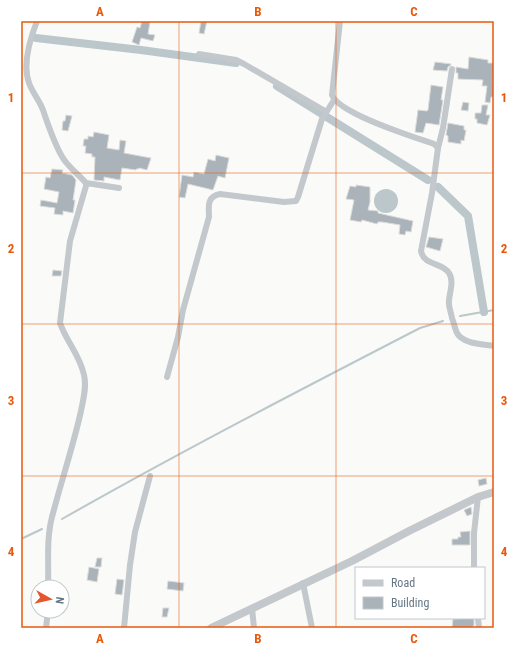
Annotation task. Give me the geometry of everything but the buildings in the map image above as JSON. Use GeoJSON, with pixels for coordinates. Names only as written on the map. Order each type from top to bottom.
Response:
{"type":"FeatureCollection","features":[{"type":"Feature","properties":{"kind":"street"},"geometry":{"type":"LineString","coordinates":[[37,21],[26,42],[27,77],[65,160],[86,183],[119,188]]}},
{"type":"Feature","properties":{"kind":"street"},"geometry":{"type":"LineString","coordinates":[[340,21],[332,95],[334,100],[344,108],[369,120],[434,144],[438,148]]}},
{"type":"Feature","properties":{"kind":"street"},"geometry":{"type":"LineString","coordinates":[[198,54],[236,60],[324,114]]}},
{"type":"Feature","properties":{"kind":"street"},"geometry":{"type":"LineString","coordinates":[[452,69],[443,128],[438,148],[432,194],[421,251],[422,257],[448,271],[451,277],[452,284],[449,308],[458,334],[470,341],[494,346]]}},
{"type":"Feature","properties":{"kind":"street"},"geometry":{"type":"LineString","coordinates":[[167,377],[178,337],[183,310],[209,218],[208,203],[211,198],[220,194],[284,202],[296,201],[324,114],[334,100]]}},
{"type":"Feature","properties":{"kind":"street"},"geometry":{"type":"LineString","coordinates":[[48,579],[48,538],[52,517],[70,454],[84,394],[85,376],[79,357],[63,332],[60,323],[70,241],[86,183]]}},
{"type":"Feature","properties":{"kind":"street"},"geometry":{"type":"LineString","coordinates":[[124,628],[135,532],[150,476]]}},
{"type":"Feature","properties":{"kind":"street"},"geometry":{"type":"LineString","coordinates":[[211,628],[352,561],[478,497],[494,492]]}},
{"type":"Feature","properties":{"kind":"street"},"geometry":{"type":"LineString","coordinates":[[474,567],[474,533],[478,497]]}},
{"type":"Feature","properties":{"kind":"street"},"geometry":{"type":"LineString","coordinates":[[303,583],[312,628]]}},
{"type":"Feature","properties":{"kind":"street"},"geometry":{"type":"LineString","coordinates":[[252,608],[254,628]]}},
{"type":"Feature","properties":{"kind":"shaded area"},"geometry":{"type":"Polygon","coordinates":[[[386,189],[391,190],[397,196],[397,206],[391,212],[386,213],[381,212],[375,206],[374,201],[375,196],[381,190],[386,189]]]}},
{"type":"Feature","properties":{"kind":"waterway"},"geometry":{"type":"LineString","coordinates":[[36,38],[236,63]]}},
{"type":"Feature","properties":{"kind":"waterway"},"geometry":{"type":"LineString","coordinates":[[277,86],[428,180]]}},
{"type":"Feature","properties":{"kind":"waterway"},"geometry":{"type":"LineString","coordinates":[[438,187],[468,216],[484,312]]}},
{"type":"Feature","properties":{"kind":"waterway"},"geometry":{"type":"LineString","coordinates":[[460,316],[494,310]]}},
{"type":"Feature","properties":{"kind":"waterway"},"geometry":{"type":"LineString","coordinates":[[62,519],[195,445],[420,328],[443,321]]}},
{"type":"Feature","properties":{"kind":"waterway"},"geometry":{"type":"LineString","coordinates":[[21,539],[42,529]]}}]}
